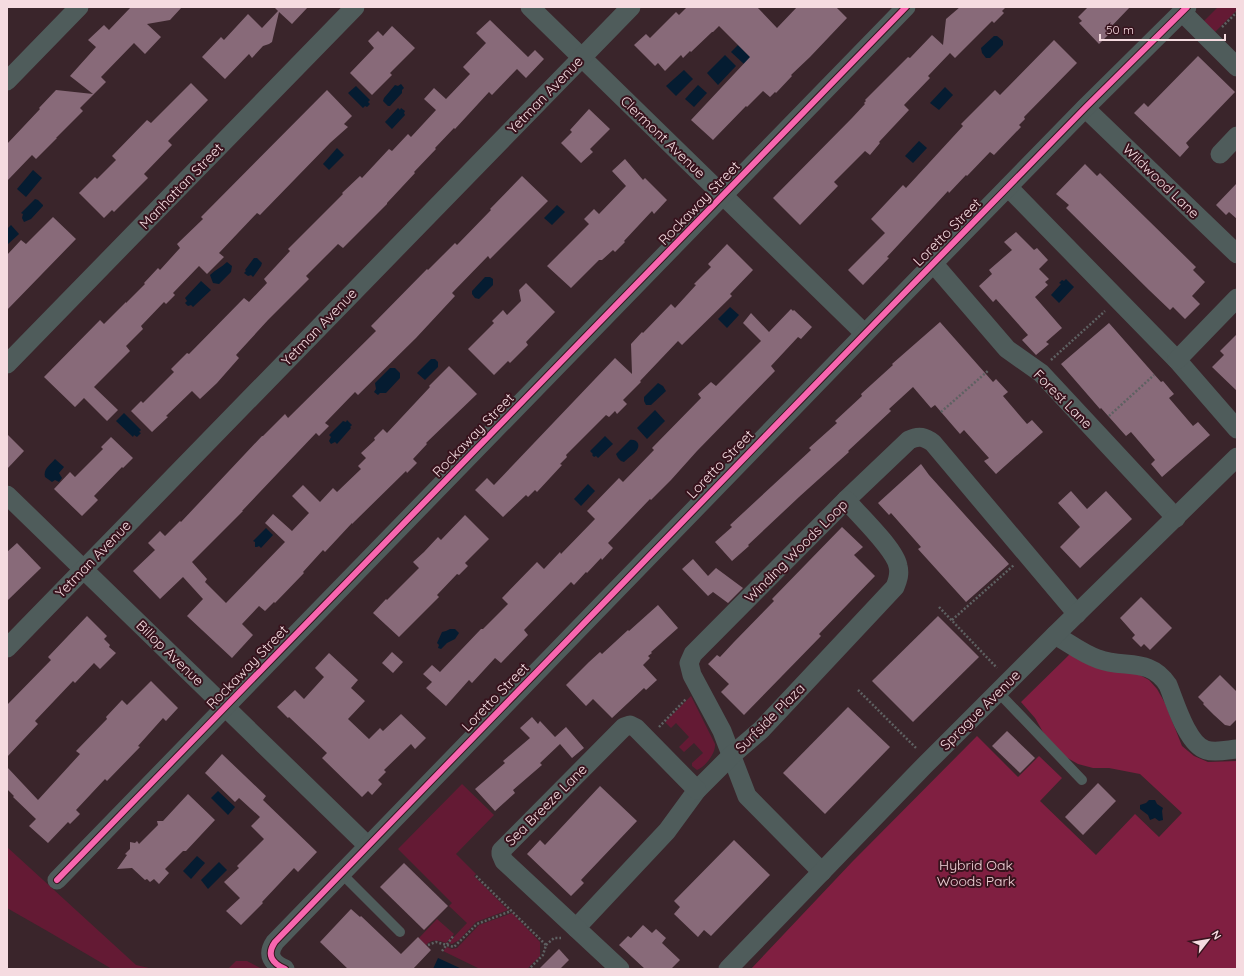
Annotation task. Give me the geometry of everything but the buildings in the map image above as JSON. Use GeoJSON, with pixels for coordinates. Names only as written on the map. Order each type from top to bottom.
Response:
{"type":"FeatureCollection","features":[{"type":"Feature","properties":{"kind":"street"},"geometry":{"type":"LineString","coordinates":[[7,81],[79,7]]}},
{"type":"Feature","properties":{"kind":"street","name":"Manhattan Street"},"geometry":{"type":"LineString","coordinates":[[7,364],[355,7]]}},
{"type":"Feature","properties":{"kind":"street","name":"Clermont Avenue"},"geometry":{"type":"LineString","coordinates":[[530,7],[864,333]]}},
{"type":"Feature","properties":{"kind":"street","name":"Yetman Avenue"},"geometry":{"type":"LineString","coordinates":[[7,648],[631,7]]}},
{"type":"Feature","properties":{"kind":"street","name":"Rockaway Street"},"geometry":{"type":"LineString","coordinates":[[57,880],[906,7]]}},
{"type":"Feature","properties":{"kind":"street"},"geometry":{"type":"LineString","coordinates":[[1184,9],[1237,67]]}},
{"type":"Feature","properties":{"kind":"street","name":"Loretto Street"},"geometry":{"type":"LineString","coordinates":[[285,969],[277,965],[271,957],[271,948],[275,942],[367,845],[864,333],[1184,9]]}},
{"type":"Feature","properties":{"kind":"street","name":"Wildwood Lane"},"geometry":{"type":"LineString","coordinates":[[1085,108],[1237,254]]}},
{"type":"Feature","properties":{"kind":"street"},"geometry":{"type":"LineString","coordinates":[[1220,154],[1237,136]]}},
{"type":"Feature","properties":{"kind":"street"},"geometry":{"type":"LineString","coordinates":[[1008,187],[1177,360],[1237,429]]}},
{"type":"Feature","properties":{"kind":"street","name":"Forest Lane"},"geometry":{"type":"LineString","coordinates":[[933,263],[1007,349],[1041,373],[1176,518]]}},
{"type":"Feature","properties":{"kind":"street"},"geometry":{"type":"LineString","coordinates":[[1177,360],[1237,298]]}},
{"type":"Feature","properties":{"kind":"street","name":"Winding Woods Loop"},"geometry":{"type":"LineString","coordinates":[[822,872],[747,796],[722,731],[692,675],[689,663],[693,654],[846,500],[909,440],[915,437],[927,439],[937,447],[1077,614]]}},
{"type":"Feature","properties":{"kind":"street","name":"Sprague Avenue"},"geometry":{"type":"LineString","coordinates":[[728,969],[925,765],[1237,457]]}},
{"type":"Feature","properties":{"kind":"street","name":"Billop Avenue"},"geometry":{"type":"LineString","coordinates":[[7,495],[367,845]]}},
{"type":"Feature","properties":{"kind":"street","name":"Surfside Plaza"},"geometry":{"type":"LineString","coordinates":[[576,928],[667,831],[697,790],[766,724],[894,587],[899,577],[898,565],[891,551],[846,500]]}},
{"type":"Feature","properties":{"kind":"street"},"geometry":{"type":"LineString","coordinates":[[1055,635],[1099,660],[1146,666],[1158,672],[1168,685],[1186,730],[1200,747],[1207,750],[1216,751],[1237,749]]}},
{"type":"Feature","properties":{"kind":"street","name":"Sea Breeze Lane"},"geometry":{"type":"LineString","coordinates":[[620,969],[504,861],[500,854],[503,849],[624,727],[630,725],[636,728],[697,790]]}},
{"type":"Feature","properties":{"kind":"lane"},"geometry":{"type":"LineString","coordinates":[[998,692],[1082,780]]}},
{"type":"Feature","properties":{"kind":"lane"},"geometry":{"type":"LineString","coordinates":[[340,873],[400,932]]}},
{"type":"Feature","properties":{"kind":"path"},"geometry":{"type":"LineString","coordinates":[[1221,28],[1237,12]]}},
{"type":"Feature","properties":{"kind":"path"},"geometry":{"type":"LineString","coordinates":[[1046,365],[1107,309]]}},
{"type":"Feature","properties":{"kind":"path"},"geometry":{"type":"LineString","coordinates":[[942,412],[989,370]]}},
{"type":"Feature","properties":{"kind":"path"},"geometry":{"type":"LineString","coordinates":[[1109,416],[1154,375]]}},
{"type":"Feature","properties":{"kind":"path"},"geometry":{"type":"LineString","coordinates":[[952,620],[1016,564]]}},
{"type":"Feature","properties":{"kind":"path"},"geometry":{"type":"LineString","coordinates":[[939,607],[998,668]]}},
{"type":"Feature","properties":{"kind":"path"},"geometry":{"type":"LineString","coordinates":[[858,690],[918,749]]}},
{"type":"Feature","properties":{"kind":"path"},"geometry":{"type":"LineString","coordinates":[[665,721],[691,694]]}},
{"type":"Feature","properties":{"kind":"path"},"geometry":{"type":"LineString","coordinates":[[476,876],[546,945],[543,955],[529,969]]}},
{"type":"Feature","properties":{"kind":"path"},"geometry":{"type":"LineString","coordinates":[[428,945],[436,942],[454,947],[477,924],[511,911]]}},
{"type":"Feature","properties":{"kind":"path"},"geometry":{"type":"LineString","coordinates":[[442,951],[454,935]]}},
{"type":"Feature","properties":{"kind":"shaded area"},"geometry":{"type":"Polygon","coordinates":[[[1218,7],[1237,7],[1237,10],[1215,32],[1204,21],[1218,7]]]}},
{"type":"Feature","properties":{"kind":"shaded area"},"geometry":{"type":"Polygon","coordinates":[[[691,696],[715,744],[714,751],[709,759],[697,770],[692,766],[692,763],[703,753],[694,743],[684,752],[679,747],[689,737],[676,723],[671,728],[665,722],[691,696]]]}},
{"type":"Feature","properties":{"kind":"shaded area"},"geometry":{"type":"Polygon","coordinates":[[[462,784],[494,815],[456,854],[476,874],[474,876],[508,910],[476,922],[459,940],[452,944],[448,943],[467,923],[449,906],[452,903],[398,849],[462,784]]]}},
{"type":"Feature","properties":{"kind":"shaded area"},"geometry":{"type":"Polygon","coordinates":[[[7,847],[136,965],[153,969],[112,969],[7,908],[7,847]]]}},
{"type":"Feature","properties":{"kind":"shaded area"},"geometry":{"type":"Polygon","coordinates":[[[512,913],[540,942],[540,956],[527,969],[480,969],[443,951],[447,947],[452,949],[457,948],[479,925],[512,913]]]}},
{"type":"Feature","properties":{"kind":"shaded area"},"geometry":{"type":"Polygon","coordinates":[[[437,919],[454,934],[446,943],[435,941],[426,945],[419,938],[437,919]]]}},
{"type":"Feature","properties":{"kind":"shaded area"},"geometry":{"type":"Polygon","coordinates":[[[236,961],[247,961],[262,969],[228,969],[236,961]]]}},
{"type":"Feature","properties":{"kind":"green space","name":"Hybrid Oak Woods Park"},"geometry":{"type":"Polygon","coordinates":[[[1071,653],[1138,674],[1149,680],[1157,689],[1165,703],[1182,746],[1194,756],[1208,762],[1237,761],[1237,969],[751,969],[852,862],[977,736],[1018,777],[1039,756],[1062,778],[1040,801],[1096,855],[1135,814],[1159,837],[1182,813],[1140,774],[1109,768],[1093,768],[1078,764],[1064,756],[1047,739],[1035,718],[1021,702],[1071,653]]]}},
{"type":"Feature","properties":{"kind":"water"},"geometry":{"type":"Polygon","coordinates":[[[994,36],[997,36],[1003,41],[1003,45],[990,58],[986,58],[982,53],[981,48],[994,36]]]}},
{"type":"Feature","properties":{"kind":"water"},"geometry":{"type":"Polygon","coordinates":[[[738,45],[751,58],[745,65],[731,52],[738,45]]]}},
{"type":"Feature","properties":{"kind":"water"},"geometry":{"type":"Polygon","coordinates":[[[725,55],[736,66],[718,85],[707,73],[725,55]]]}},
{"type":"Feature","properties":{"kind":"water"},"geometry":{"type":"Polygon","coordinates":[[[684,70],[693,79],[676,96],[666,86],[684,70]]]}},
{"type":"Feature","properties":{"kind":"water"},"geometry":{"type":"Polygon","coordinates":[[[401,84],[404,88],[402,93],[390,106],[388,106],[383,101],[384,98],[395,85],[398,86],[401,84]]]}},
{"type":"Feature","properties":{"kind":"water"},"geometry":{"type":"Polygon","coordinates":[[[698,85],[707,93],[694,107],[685,99],[698,85]]]}},
{"type":"Feature","properties":{"kind":"water"},"geometry":{"type":"Polygon","coordinates":[[[356,86],[370,100],[368,102],[370,104],[367,107],[365,106],[363,108],[348,93],[356,86]]]}},
{"type":"Feature","properties":{"kind":"water"},"geometry":{"type":"Polygon","coordinates":[[[945,87],[953,95],[939,110],[930,103],[945,87]]]}},
{"type":"Feature","properties":{"kind":"water"},"geometry":{"type":"Polygon","coordinates":[[[398,108],[405,111],[405,115],[392,129],[385,122],[398,108]]]}},
{"type":"Feature","properties":{"kind":"water"},"geometry":{"type":"Polygon","coordinates":[[[919,141],[927,148],[913,163],[905,156],[919,141]]]}},
{"type":"Feature","properties":{"kind":"water"},"geometry":{"type":"Polygon","coordinates":[[[337,148],[344,155],[329,170],[323,164],[337,148]]]}},
{"type":"Feature","properties":{"kind":"water"},"geometry":{"type":"Polygon","coordinates":[[[33,170],[42,178],[26,197],[17,189],[33,170]]]}},
{"type":"Feature","properties":{"kind":"water"},"geometry":{"type":"Polygon","coordinates":[[[35,199],[38,200],[43,206],[31,219],[24,222],[22,218],[23,214],[21,213],[35,199]]]}},
{"type":"Feature","properties":{"kind":"water"},"geometry":{"type":"Polygon","coordinates":[[[557,205],[565,212],[552,225],[544,218],[557,205]]]}},
{"type":"Feature","properties":{"kind":"water"},"geometry":{"type":"Polygon","coordinates":[[[11,225],[19,234],[7,245],[7,229],[11,225]]]}},
{"type":"Feature","properties":{"kind":"water"},"geometry":{"type":"Polygon","coordinates":[[[254,258],[257,258],[262,263],[253,277],[244,273],[254,258]]]}},
{"type":"Feature","properties":{"kind":"water"},"geometry":{"type":"Polygon","coordinates":[[[227,262],[232,266],[231,272],[219,284],[213,283],[210,275],[227,262]]]}},
{"type":"Feature","properties":{"kind":"water"},"geometry":{"type":"Polygon","coordinates":[[[485,277],[490,277],[493,279],[493,285],[479,299],[475,298],[472,291],[485,277]]]}},
{"type":"Feature","properties":{"kind":"water"},"geometry":{"type":"Polygon","coordinates":[[[1066,279],[1074,287],[1059,303],[1051,295],[1061,284],[1059,283],[1066,279]]]}},
{"type":"Feature","properties":{"kind":"water"},"geometry":{"type":"Polygon","coordinates":[[[201,281],[211,290],[193,307],[191,305],[188,306],[185,303],[187,301],[185,298],[201,281]]]}},
{"type":"Feature","properties":{"kind":"water"},"geometry":{"type":"Polygon","coordinates":[[[730,307],[739,315],[727,328],[718,319],[730,307]]]}},
{"type":"Feature","properties":{"kind":"water"},"geometry":{"type":"Polygon","coordinates":[[[431,359],[435,359],[438,362],[438,367],[425,380],[417,373],[431,359]]]}},
{"type":"Feature","properties":{"kind":"water"},"geometry":{"type":"Polygon","coordinates":[[[390,368],[395,368],[400,373],[400,378],[386,393],[380,393],[378,395],[374,392],[376,389],[375,383],[390,368]]]}},
{"type":"Feature","properties":{"kind":"water"},"geometry":{"type":"Polygon","coordinates":[[[658,383],[663,386],[666,391],[651,405],[646,405],[644,397],[658,383]]]}},
{"type":"Feature","properties":{"kind":"water"},"geometry":{"type":"Polygon","coordinates":[[[655,410],[665,421],[647,439],[637,428],[655,410]]]}},
{"type":"Feature","properties":{"kind":"water"},"geometry":{"type":"Polygon","coordinates":[[[124,413],[141,430],[139,432],[141,433],[137,437],[134,435],[133,437],[116,421],[124,413]]]}},
{"type":"Feature","properties":{"kind":"water"},"geometry":{"type":"Polygon","coordinates":[[[347,420],[352,425],[350,427],[351,428],[337,444],[335,442],[331,444],[329,441],[331,437],[329,435],[343,421],[346,422],[347,420]]]}},
{"type":"Feature","properties":{"kind":"water"},"geometry":{"type":"Polygon","coordinates":[[[605,436],[613,444],[598,458],[596,456],[594,457],[590,451],[605,436]]]}},
{"type":"Feature","properties":{"kind":"water"},"geometry":{"type":"Polygon","coordinates":[[[630,440],[637,442],[638,448],[624,462],[621,461],[616,454],[630,440]]]}},
{"type":"Feature","properties":{"kind":"water"},"geometry":{"type":"Polygon","coordinates":[[[55,459],[64,467],[59,473],[62,478],[59,482],[55,480],[52,482],[45,477],[46,469],[55,459]]]}},
{"type":"Feature","properties":{"kind":"water"},"geometry":{"type":"Polygon","coordinates":[[[588,484],[595,491],[581,506],[574,499],[588,484]]]}},
{"type":"Feature","properties":{"kind":"water"},"geometry":{"type":"Polygon","coordinates":[[[266,528],[273,535],[261,548],[259,546],[255,547],[255,542],[253,541],[266,528]]]}},
{"type":"Feature","properties":{"kind":"water"},"geometry":{"type":"Polygon","coordinates":[[[455,629],[459,633],[455,639],[447,643],[441,649],[438,648],[439,645],[437,643],[442,632],[455,629]]]}},
{"type":"Feature","properties":{"kind":"water"},"geometry":{"type":"Polygon","coordinates":[[[218,791],[235,807],[228,815],[211,798],[218,791]]]}},
{"type":"Feature","properties":{"kind":"water"},"geometry":{"type":"Polygon","coordinates":[[[1149,800],[1155,800],[1157,804],[1163,808],[1163,820],[1159,821],[1155,818],[1150,820],[1148,815],[1140,809],[1140,805],[1149,800]]]}},
{"type":"Feature","properties":{"kind":"water"},"geometry":{"type":"Polygon","coordinates":[[[197,856],[205,863],[191,879],[183,871],[197,856]]]}},
{"type":"Feature","properties":{"kind":"water"},"geometry":{"type":"Polygon","coordinates":[[[219,862],[227,870],[208,889],[201,880],[219,862]]]}},
{"type":"Feature","properties":{"kind":"water"},"geometry":{"type":"Polygon","coordinates":[[[438,958],[462,969],[433,969],[438,958]]]}},
{"type":"Feature","properties":{"kind":"cycle path"},"geometry":{"type":"LineString","coordinates":[[57,880],[906,7]]}},
{"type":"Feature","properties":{"kind":"cycle path"},"geometry":{"type":"LineString","coordinates":[[285,969],[277,964],[272,958],[271,951],[275,942],[879,319],[1085,108],[1187,7]]}}]}
